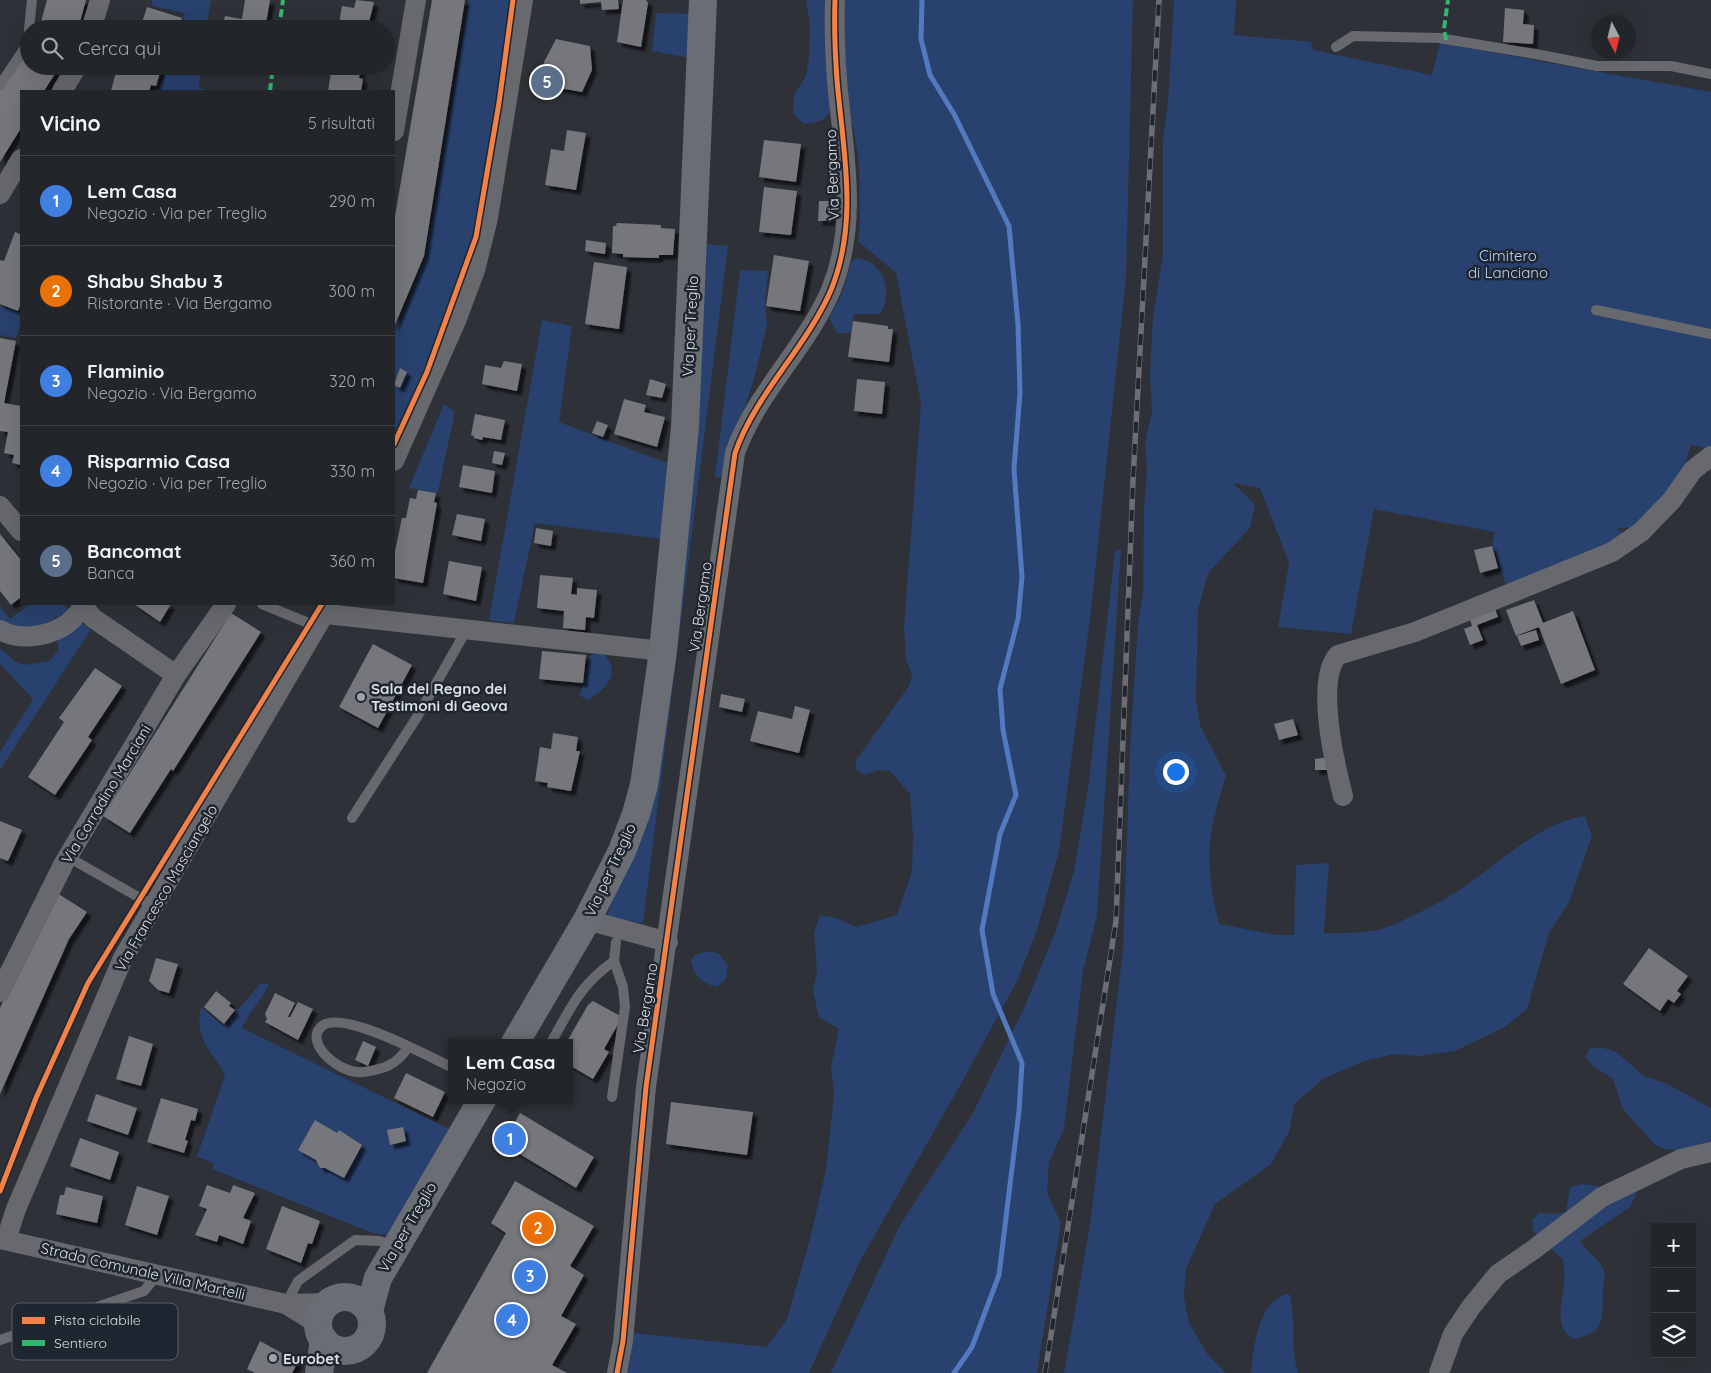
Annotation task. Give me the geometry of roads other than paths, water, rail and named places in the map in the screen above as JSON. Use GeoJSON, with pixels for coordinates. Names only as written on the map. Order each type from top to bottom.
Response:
{"type":"FeatureCollection","features":[{"type":"Feature","properties":{"kind":"main road","name":"Via per Treglio"},"geometry":{"type":"LineString","coordinates":[[517,1039],[587,920],[622,851],[636,814],[644,785],[663,651],[685,427],[703,0]]}},
{"type":"Feature","properties":{"kind":"main road","name":"Via per Treglio"},"geometry":{"type":"LineString","coordinates":[[339,1321],[378,1278],[480,1104]]}},
{"type":"Feature","properties":{"kind":"main road"},"geometry":{"type":"LineString","coordinates":[[321,1373],[339,1321]]}},
{"type":"Feature","properties":{"kind":"street"},"geometry":{"type":"LineString","coordinates":[[94,20],[100,0]]}},
{"type":"Feature","properties":{"kind":"street"},"geometry":{"type":"LineString","coordinates":[[395,125],[416,0]]}},
{"type":"Feature","properties":{"kind":"street"},"geometry":{"type":"LineString","coordinates":[[395,459],[456,321],[475,270],[488,218],[523,0]]}},
{"type":"Feature","properties":{"kind":"street","name":"Via Bergamo"},"geometry":{"type":"LineString","coordinates":[[617,1373],[623,1341],[646,1087],[668,942],[714,591],[735,453],[748,423],[822,310],[838,268],[845,237],[848,215],[847,173],[837,81],[835,0]]}},
{"type":"Feature","properties":{"kind":"street"},"geometry":{"type":"LineString","coordinates":[[63,90],[72,75]]}},
{"type":"Feature","properties":{"kind":"street"},"geometry":{"type":"LineString","coordinates":[[0,194],[20,161]]}},
{"type":"Feature","properties":{"kind":"street"},"geometry":{"type":"LineString","coordinates":[[1343,796],[1329,728],[1328,674],[1332,662],[1338,655],[1415,632],[1612,552],[1641,532],[1672,500],[1693,470],[1711,456]]}},
{"type":"Feature","properties":{"kind":"street"},"geometry":{"type":"LineString","coordinates":[[0,506],[20,531]]}},
{"type":"Feature","properties":{"kind":"street","name":"Via Corradino Marciani"},"geometry":{"type":"LineString","coordinates":[[0,992],[68,857],[176,675],[225,605]]}},
{"type":"Feature","properties":{"kind":"street"},"geometry":{"type":"LineString","coordinates":[[0,630],[9,636],[27,637],[42,633],[64,626],[83,606],[93,618],[176,675]]}},
{"type":"Feature","properties":{"kind":"street"},"geometry":{"type":"LineString","coordinates":[[325,615],[663,651]]}},
{"type":"Feature","properties":{"kind":"street","name":"Via Francesco Masciangelo"},"geometry":{"type":"LineString","coordinates":[[3,1240],[123,958],[325,615]]}},
{"type":"Feature","properties":{"kind":"street"},"geometry":{"type":"LineString","coordinates":[[587,920],[668,942]]}},
{"type":"Feature","properties":{"kind":"street"},"geometry":{"type":"LineString","coordinates":[[1439,1373],[1453,1334],[1471,1307],[1498,1274],[1533,1250],[1602,1197],[1681,1159],[1711,1152]]}},
{"type":"Feature","properties":{"kind":"street","name":"Strada Comunale Villa Martelli"},"geometry":{"type":"LineString","coordinates":[[3,1240],[286,1304],[339,1321]]}},
{"type":"Feature","properties":{"kind":"lane"},"geometry":{"type":"LineString","coordinates":[[30,20],[32,0]]}},
{"type":"Feature","properties":{"kind":"lane"},"geometry":{"type":"LineString","coordinates":[[1336,47],[1353,36],[1439,38],[1596,66],[1671,66],[1711,74]]}},
{"type":"Feature","properties":{"kind":"lane"},"geometry":{"type":"LineString","coordinates":[[0,85],[20,56]]}},
{"type":"Feature","properties":{"kind":"lane"},"geometry":{"type":"LineString","coordinates":[[1596,310],[1711,334]]}},
{"type":"Feature","properties":{"kind":"lane"},"geometry":{"type":"LineString","coordinates":[[268,605],[325,615]]}},
{"type":"Feature","properties":{"kind":"lane"},"geometry":{"type":"LineString","coordinates":[[352,818],[417,716],[467,629]]}},
{"type":"Feature","properties":{"kind":"lane"},"geometry":{"type":"LineString","coordinates":[[68,857],[154,906]]}},
{"type":"Feature","properties":{"kind":"lane"},"geometry":{"type":"LineString","coordinates":[[612,1097],[625,1007],[623,987],[614,961],[616,942]]}},
{"type":"Feature","properties":{"kind":"lane"},"geometry":{"type":"LineString","coordinates":[[553,1039],[578,995],[594,976],[614,961]]}},
{"type":"Feature","properties":{"kind":"lane"},"geometry":{"type":"LineString","coordinates":[[408,1047],[395,1064],[357,1073],[343,1069],[327,1059],[318,1041],[319,1030],[324,1024],[336,1022],[350,1024],[408,1047],[448,1066]]}},
{"type":"Feature","properties":{"kind":"lane"},"geometry":{"type":"LineString","coordinates":[[286,1304],[298,1281],[355,1240],[379,1241],[396,1245]]}},
{"type":"Feature","properties":{"kind":"lane"},"geometry":{"type":"LineString","coordinates":[[109,1303],[144,1291],[158,1274]]}},
{"type":"Feature","properties":{"kind":"lane"},"geometry":{"type":"LineString","coordinates":[[0,1340],[12,1336]]}},
{"type":"Feature","properties":{"kind":"waterway"},"geometry":{"type":"LineString","coordinates":[[922,0],[921,39],[930,75],[954,114],[1009,226],[1018,324],[1020,393],[1014,469],[1022,577],[1018,619],[1000,689],[1003,730],[1016,795],[1000,834],[982,930],[993,994],[1022,1063],[1019,1111],[999,1275],[972,1347],[954,1373]]}},
{"type":"Feature","properties":{"kind":"railway"},"geometry":{"type":"LineString","coordinates":[[1045,1373],[1116,921],[1133,480],[1159,0]]}},
{"type":"Feature","properties":{"kind":"place","name":"Bancomat"},"geometry":{"type":"Point","coordinates":[547,82]}},
{"type":"Feature","properties":{"kind":"place","name":"Sala del Regno dei Testimoni di Geova"},"geometry":{"type":"Point","coordinates":[361,697]}},
{"type":"Feature","properties":{"kind":"place","name":"Lem Casa"},"geometry":{"type":"Point","coordinates":[510,1139]}},
{"type":"Feature","properties":{"kind":"place","name":"Shabu Shabu 3"},"geometry":{"type":"Point","coordinates":[538,1228]}},
{"type":"Feature","properties":{"kind":"place","name":"Flaminio"},"geometry":{"type":"Point","coordinates":[530,1276]}},
{"type":"Feature","properties":{"kind":"place","name":"Risparmio Casa"},"geometry":{"type":"Point","coordinates":[512,1320]}},
{"type":"Feature","properties":{"kind":"place","name":"Eurobet"},"geometry":{"type":"Point","coordinates":[273,1358]}},
{"type":"Feature","properties":{"kind":"park label","name":"Cimitero di Lanciano"},"geometry":{"type":"Point","coordinates":[1508,264]}}]}
